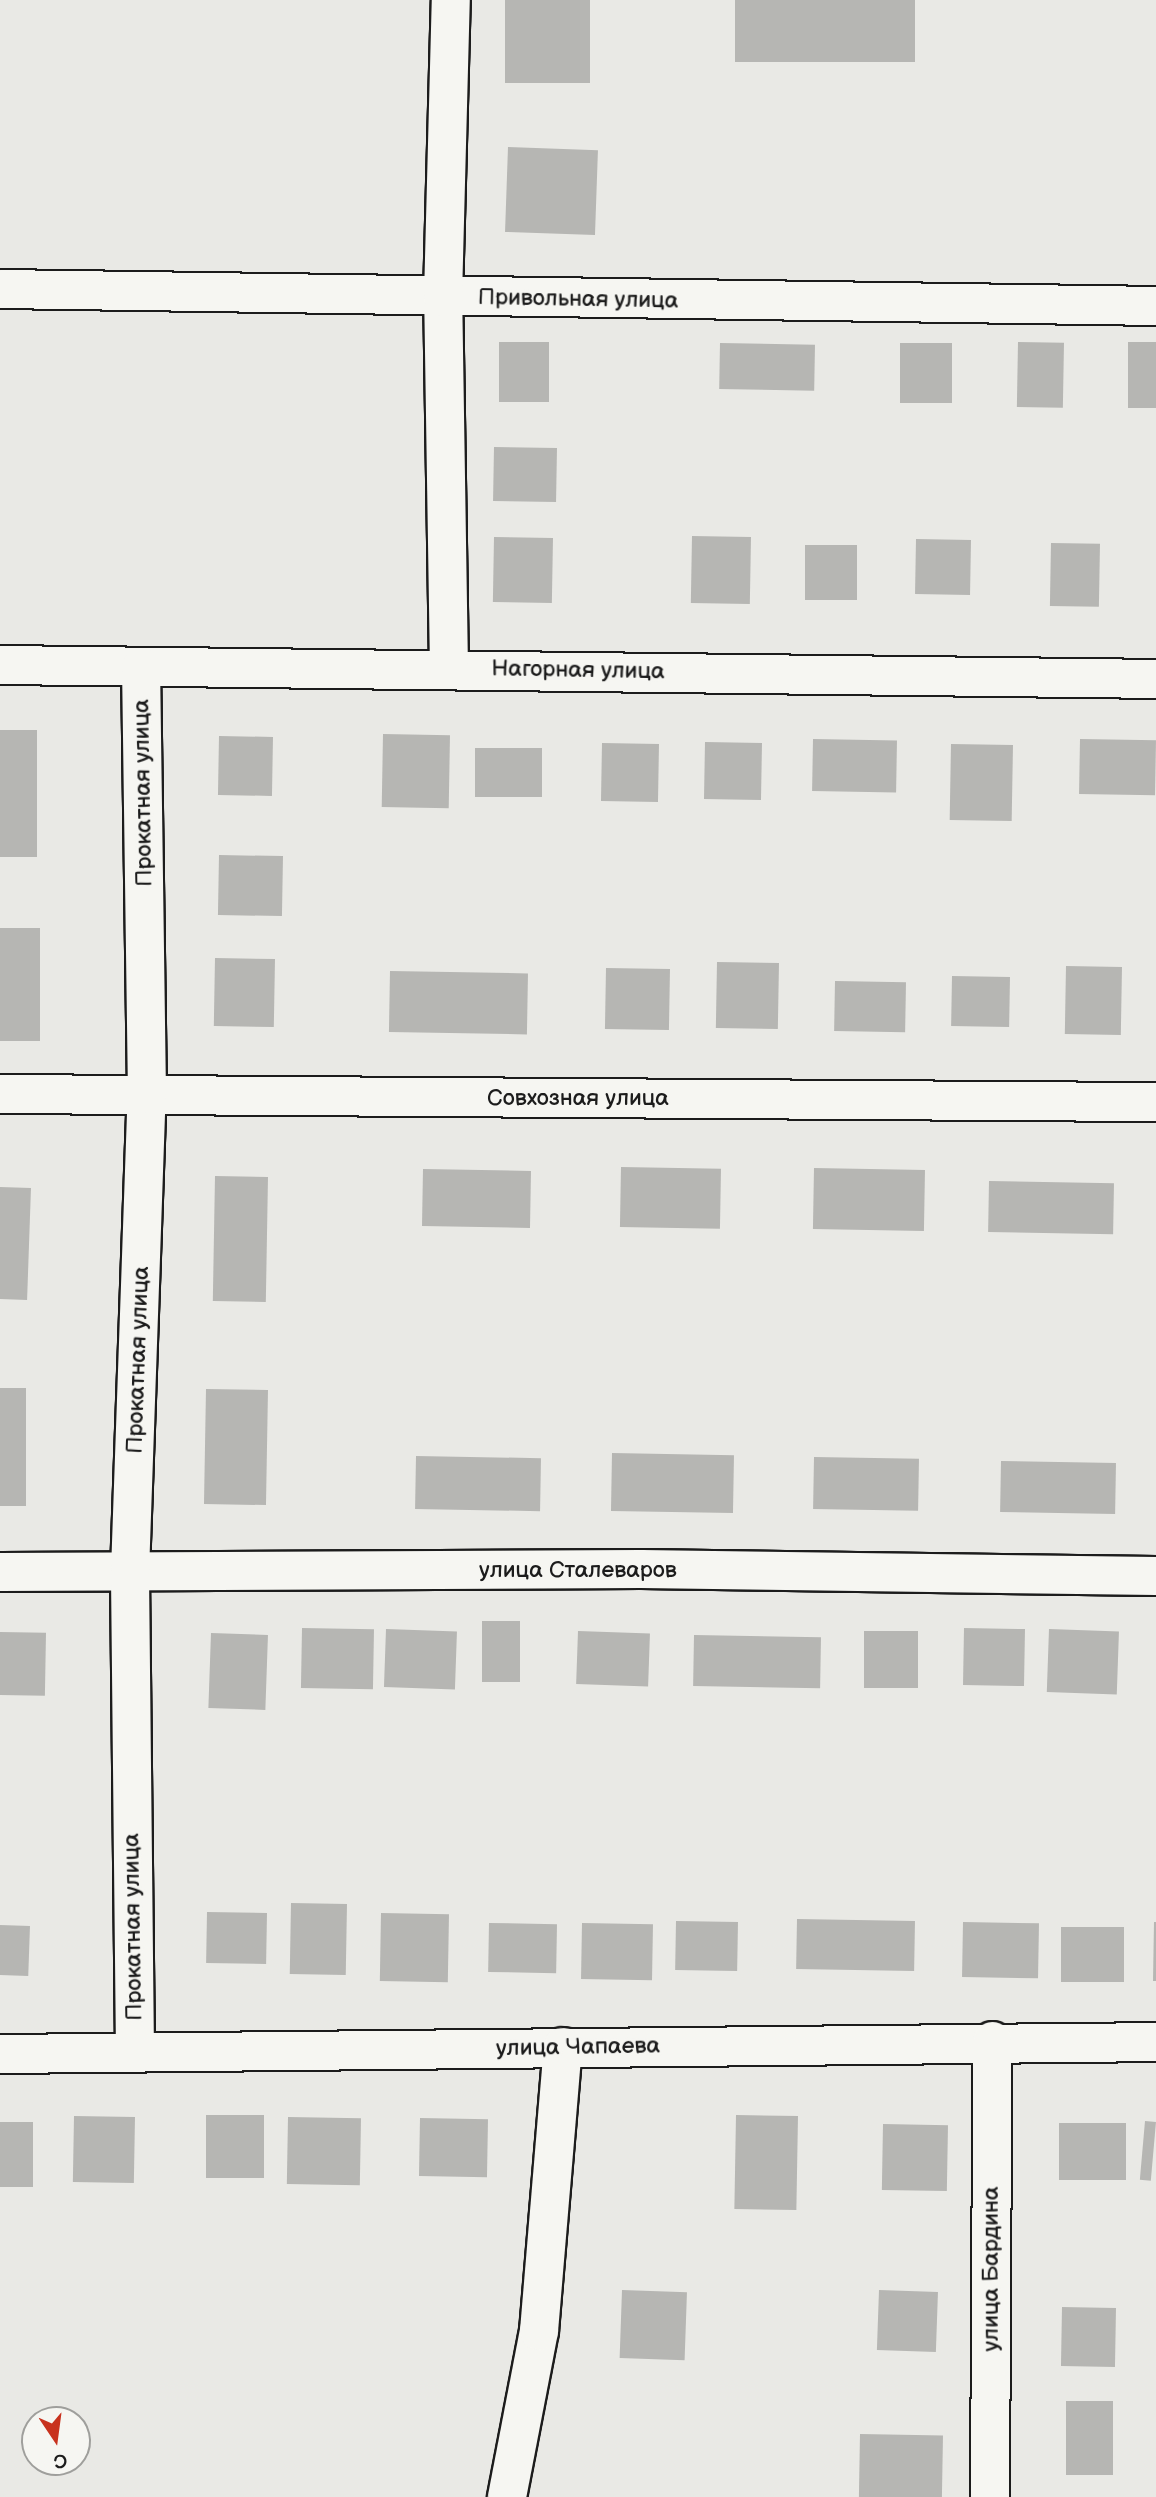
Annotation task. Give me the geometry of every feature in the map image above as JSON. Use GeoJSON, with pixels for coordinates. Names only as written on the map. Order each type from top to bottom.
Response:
{"type":"FeatureCollection","features":[{"type":"Feature","properties":{"kind":"street"},"geometry":{"type":"LineString","coordinates":[[449,669],[443,297],[451,0]]}},
{"type":"Feature","properties":{"kind":"street","name":"Привольная улица"},"geometry":{"type":"LineString","coordinates":[[0,289],[1156,306]]}},
{"type":"Feature","properties":{"kind":"street","name":"Нагорная улица"},"geometry":{"type":"LineString","coordinates":[[0,665],[1156,679]]}},
{"type":"Feature","properties":{"kind":"street","name":"Прокатная улица"},"geometry":{"type":"LineString","coordinates":[[135,2053],[130,1572],[147,1094],[141,667]]}},
{"type":"Feature","properties":{"kind":"street","name":"Совхозная улица"},"geometry":{"type":"LineString","coordinates":[[0,1094],[1156,1102]]}},
{"type":"Feature","properties":{"kind":"street","name":"улица Сталеваров"},"geometry":{"type":"LineString","coordinates":[[0,1572],[640,1569],[1156,1576]]}},
{"type":"Feature","properties":{"kind":"street","name":"улица Чапаева"},"geometry":{"type":"LineString","coordinates":[[0,2054],[992,2041],[1156,2042]]}},
{"type":"Feature","properties":{"kind":"street","name":"улица Бардина"},"geometry":{"type":"LineString","coordinates":[[990,2497],[992,2041]]}},
{"type":"Feature","properties":{"kind":"street"},"geometry":{"type":"LineString","coordinates":[[507,2497],[539,2331],[563,2048]]}},
{"type":"Feature","properties":{"kind":"building"},"geometry":{"type":"Polygon","coordinates":[[[505,0],[590,0],[590,83],[505,83],[505,0]]]}},
{"type":"Feature","properties":{"kind":"building"},"geometry":{"type":"Polygon","coordinates":[[[735,0],[915,0],[915,62],[735,62],[735,0]]]}},
{"type":"Feature","properties":{"kind":"building"},"geometry":{"type":"Polygon","coordinates":[[[508,147],[598,150],[595,235],[505,232],[508,147]]]}},
{"type":"Feature","properties":{"kind":"building"},"geometry":{"type":"Polygon","coordinates":[[[499,342],[549,342],[549,402],[499,402],[499,342]]]}},
{"type":"Feature","properties":{"kind":"building"},"geometry":{"type":"Polygon","coordinates":[[[1018,342],[1064,343],[1063,408],[1017,407],[1018,342]]]}},
{"type":"Feature","properties":{"kind":"building"},"geometry":{"type":"Polygon","coordinates":[[[1128,342],[1156,342],[1156,408],[1128,408],[1128,342]]]}},
{"type":"Feature","properties":{"kind":"building"},"geometry":{"type":"Polygon","coordinates":[[[720,343],[815,345],[814,391],[719,389],[720,343]]]}},
{"type":"Feature","properties":{"kind":"building"},"geometry":{"type":"Polygon","coordinates":[[[900,343],[952,343],[952,403],[900,403],[900,343]]]}},
{"type":"Feature","properties":{"kind":"building"},"geometry":{"type":"Polygon","coordinates":[[[494,447],[557,448],[556,502],[493,501],[494,447]]]}},
{"type":"Feature","properties":{"kind":"building"},"geometry":{"type":"Polygon","coordinates":[[[692,536],[751,537],[750,604],[691,603],[692,536]]]}},
{"type":"Feature","properties":{"kind":"building"},"geometry":{"type":"Polygon","coordinates":[[[494,537],[553,538],[552,603],[493,602],[494,537]]]}},
{"type":"Feature","properties":{"kind":"building"},"geometry":{"type":"Polygon","coordinates":[[[916,539],[971,540],[970,595],[915,594],[916,539]]]}},
{"type":"Feature","properties":{"kind":"building"},"geometry":{"type":"Polygon","coordinates":[[[1051,543],[1100,544],[1099,607],[1050,606],[1051,543]]]}},
{"type":"Feature","properties":{"kind":"building"},"geometry":{"type":"Polygon","coordinates":[[[805,545],[857,545],[857,600],[805,600],[805,545]]]}},
{"type":"Feature","properties":{"kind":"building"},"geometry":{"type":"Polygon","coordinates":[[[0,730],[37,730],[37,857],[0,857],[0,730]]]}},
{"type":"Feature","properties":{"kind":"building"},"geometry":{"type":"Polygon","coordinates":[[[383,734],[450,735],[449,808],[382,807],[383,734]]]}},
{"type":"Feature","properties":{"kind":"building"},"geometry":{"type":"Polygon","coordinates":[[[219,736],[273,737],[272,796],[218,795],[219,736]]]}},
{"type":"Feature","properties":{"kind":"building"},"geometry":{"type":"Polygon","coordinates":[[[813,739],[897,740],[896,792],[812,791],[813,739]]]}},
{"type":"Feature","properties":{"kind":"building"},"geometry":{"type":"Polygon","coordinates":[[[1080,739],[1156,740],[1155,795],[1079,794],[1080,739]]]}},
{"type":"Feature","properties":{"kind":"building"},"geometry":{"type":"Polygon","coordinates":[[[705,742],[762,743],[761,800],[704,799],[705,742]]]}},
{"type":"Feature","properties":{"kind":"building"},"geometry":{"type":"Polygon","coordinates":[[[602,743],[659,744],[658,802],[601,801],[602,743]]]}},
{"type":"Feature","properties":{"kind":"building"},"geometry":{"type":"Polygon","coordinates":[[[951,744],[1013,745],[1012,821],[950,820],[951,744]]]}},
{"type":"Feature","properties":{"kind":"building"},"geometry":{"type":"Polygon","coordinates":[[[475,748],[542,748],[542,797],[475,797],[475,748]]]}},
{"type":"Feature","properties":{"kind":"building"},"geometry":{"type":"Polygon","coordinates":[[[219,855],[283,856],[282,916],[218,915],[219,855]]]}},
{"type":"Feature","properties":{"kind":"building"},"geometry":{"type":"Polygon","coordinates":[[[0,928],[40,928],[40,1041],[0,1041],[0,928]]]}},
{"type":"Feature","properties":{"kind":"building"},"geometry":{"type":"Polygon","coordinates":[[[215,958],[275,959],[274,1027],[214,1026],[215,958]]]}},
{"type":"Feature","properties":{"kind":"building"},"geometry":{"type":"Polygon","coordinates":[[[717,962],[779,963],[778,1029],[716,1028],[717,962]]]}},
{"type":"Feature","properties":{"kind":"building"},"geometry":{"type":"Polygon","coordinates":[[[1066,966],[1122,967],[1121,1035],[1065,1034],[1066,966]]]}},
{"type":"Feature","properties":{"kind":"building"},"geometry":{"type":"Polygon","coordinates":[[[606,968],[670,969],[669,1030],[605,1029],[606,968]]]}},
{"type":"Feature","properties":{"kind":"building"},"geometry":{"type":"Polygon","coordinates":[[[390,971],[528,973],[527,1034],[389,1032],[390,971]]]}},
{"type":"Feature","properties":{"kind":"building"},"geometry":{"type":"Polygon","coordinates":[[[952,976],[1010,977],[1009,1027],[951,1026],[952,976]]]}},
{"type":"Feature","properties":{"kind":"building"},"geometry":{"type":"Polygon","coordinates":[[[835,981],[906,982],[905,1032],[834,1031],[835,981]]]}},
{"type":"Feature","properties":{"kind":"building"},"geometry":{"type":"Polygon","coordinates":[[[621,1167],[721,1169],[720,1229],[620,1227],[621,1167]]]}},
{"type":"Feature","properties":{"kind":"building"},"geometry":{"type":"Polygon","coordinates":[[[814,1168],[925,1170],[924,1231],[813,1229],[814,1168]]]}},
{"type":"Feature","properties":{"kind":"building"},"geometry":{"type":"Polygon","coordinates":[[[423,1169],[531,1171],[530,1228],[422,1226],[423,1169]]]}},
{"type":"Feature","properties":{"kind":"building"},"geometry":{"type":"Polygon","coordinates":[[[215,1176],[268,1177],[266,1302],[213,1301],[215,1176]]]}},
{"type":"Feature","properties":{"kind":"building"},"geometry":{"type":"Polygon","coordinates":[[[989,1181],[1114,1183],[1113,1234],[988,1232],[989,1181]]]}},
{"type":"Feature","properties":{"kind":"building"},"geometry":{"type":"Polygon","coordinates":[[[0,1187],[31,1188],[27,1300],[0,1299],[0,1187]]]}},
{"type":"Feature","properties":{"kind":"building"},"geometry":{"type":"Polygon","coordinates":[[[0,1388],[26,1388],[26,1506],[0,1506],[0,1388]]]}},
{"type":"Feature","properties":{"kind":"building"},"geometry":{"type":"Polygon","coordinates":[[[206,1389],[268,1390],[266,1505],[204,1504],[206,1389]]]}},
{"type":"Feature","properties":{"kind":"building"},"geometry":{"type":"Polygon","coordinates":[[[612,1453],[734,1455],[733,1513],[611,1511],[612,1453]]]}},
{"type":"Feature","properties":{"kind":"building"},"geometry":{"type":"Polygon","coordinates":[[[416,1456],[541,1458],[540,1511],[415,1509],[416,1456]]]}},
{"type":"Feature","properties":{"kind":"building"},"geometry":{"type":"Polygon","coordinates":[[[814,1457],[919,1459],[918,1511],[813,1509],[814,1457]]]}},
{"type":"Feature","properties":{"kind":"building"},"geometry":{"type":"Polygon","coordinates":[[[1001,1461],[1116,1463],[1115,1514],[1000,1512],[1001,1461]]]}},
{"type":"Feature","properties":{"kind":"building"},"geometry":{"type":"Polygon","coordinates":[[[482,1621],[520,1621],[520,1682],[482,1682],[482,1621]]]}},
{"type":"Feature","properties":{"kind":"building"},"geometry":{"type":"Polygon","coordinates":[[[302,1628],[374,1629],[373,1689],[301,1688],[302,1628]]]}},
{"type":"Feature","properties":{"kind":"building"},"geometry":{"type":"Polygon","coordinates":[[[964,1628],[1025,1629],[1024,1686],[963,1685],[964,1628]]]}},
{"type":"Feature","properties":{"kind":"building"},"geometry":{"type":"Polygon","coordinates":[[[386,1629],[457,1631],[455,1689],[384,1687],[386,1629]]]}},
{"type":"Feature","properties":{"kind":"building"},"geometry":{"type":"Polygon","coordinates":[[[1049,1629],[1119,1631],[1117,1694],[1047,1692],[1049,1629]]]}},
{"type":"Feature","properties":{"kind":"building"},"geometry":{"type":"Polygon","coordinates":[[[578,1631],[650,1634],[648,1686],[576,1684],[578,1631]]]}},
{"type":"Feature","properties":{"kind":"building"},"geometry":{"type":"Polygon","coordinates":[[[864,1631],[918,1631],[918,1688],[864,1688],[864,1631]]]}},
{"type":"Feature","properties":{"kind":"building"},"geometry":{"type":"Polygon","coordinates":[[[0,1632],[46,1633],[45,1696],[0,1695],[0,1632]]]}},
{"type":"Feature","properties":{"kind":"building"},"geometry":{"type":"Polygon","coordinates":[[[211,1633],[268,1635],[265,1710],[208,1708],[211,1633]]]}},
{"type":"Feature","properties":{"kind":"building"},"geometry":{"type":"Polygon","coordinates":[[[694,1635],[821,1637],[820,1688],[693,1686],[694,1635]]]}},
{"type":"Feature","properties":{"kind":"building"},"geometry":{"type":"Polygon","coordinates":[[[291,1903],[347,1904],[346,1975],[290,1974],[291,1903]]]}},
{"type":"Feature","properties":{"kind":"building"},"geometry":{"type":"Polygon","coordinates":[[[207,1912],[267,1913],[266,1964],[206,1963],[207,1912]]]}},
{"type":"Feature","properties":{"kind":"building"},"geometry":{"type":"Polygon","coordinates":[[[381,1913],[449,1914],[448,1982],[380,1981],[381,1913]]]}},
{"type":"Feature","properties":{"kind":"building"},"geometry":{"type":"Polygon","coordinates":[[[797,1919],[915,1921],[914,1971],[796,1969],[797,1919]]]}},
{"type":"Feature","properties":{"kind":"building"},"geometry":{"type":"Polygon","coordinates":[[[676,1921],[738,1922],[737,1971],[675,1970],[676,1921]]]}},
{"type":"Feature","properties":{"kind":"building"},"geometry":{"type":"Polygon","coordinates":[[[963,1922],[1039,1923],[1038,1978],[962,1977],[963,1922]]]}},
{"type":"Feature","properties":{"kind":"building"},"geometry":{"type":"Polygon","coordinates":[[[1156,1922],[1156,1981],[1153,1981],[1156,1922]]]}},
{"type":"Feature","properties":{"kind":"building"},"geometry":{"type":"Polygon","coordinates":[[[489,1923],[557,1924],[556,1973],[488,1972],[489,1923]]]}},
{"type":"Feature","properties":{"kind":"building"},"geometry":{"type":"Polygon","coordinates":[[[582,1923],[653,1924],[652,1980],[581,1979],[582,1923]]]}},
{"type":"Feature","properties":{"kind":"building"},"geometry":{"type":"Polygon","coordinates":[[[0,1925],[30,1926],[28,1976],[0,1975],[0,1925]]]}},
{"type":"Feature","properties":{"kind":"building"},"geometry":{"type":"Polygon","coordinates":[[[1061,1927],[1124,1927],[1124,1982],[1061,1982],[1061,1927]]]}},
{"type":"Feature","properties":{"kind":"building"},"geometry":{"type":"Polygon","coordinates":[[[206,2115],[264,2115],[264,2178],[206,2178],[206,2115]]]}},
{"type":"Feature","properties":{"kind":"building"},"geometry":{"type":"Polygon","coordinates":[[[736,2115],[798,2116],[796,2210],[734,2209],[736,2115]]]}},
{"type":"Feature","properties":{"kind":"building"},"geometry":{"type":"Polygon","coordinates":[[[74,2116],[135,2117],[134,2183],[73,2182],[74,2116]]]}},
{"type":"Feature","properties":{"kind":"building"},"geometry":{"type":"Polygon","coordinates":[[[288,2117],[361,2118],[360,2185],[287,2184],[288,2117]]]}},
{"type":"Feature","properties":{"kind":"building"},"geometry":{"type":"Polygon","coordinates":[[[420,2118],[488,2119],[487,2177],[419,2176],[420,2118]]]}},
{"type":"Feature","properties":{"kind":"building"},"geometry":{"type":"Polygon","coordinates":[[[1145,2121],[1156,2122],[1151,2181],[1140,2180],[1145,2121]]]}},
{"type":"Feature","properties":{"kind":"building"},"geometry":{"type":"Polygon","coordinates":[[[0,2122],[33,2122],[33,2187],[0,2187],[0,2122]]]}},
{"type":"Feature","properties":{"kind":"building"},"geometry":{"type":"Polygon","coordinates":[[[1059,2123],[1126,2123],[1126,2180],[1059,2180],[1059,2123]]]}},
{"type":"Feature","properties":{"kind":"building"},"geometry":{"type":"Polygon","coordinates":[[[883,2124],[948,2125],[947,2191],[882,2190],[883,2124]]]}},
{"type":"Feature","properties":{"kind":"building"},"geometry":{"type":"Polygon","coordinates":[[[622,2290],[687,2292],[685,2360],[620,2358],[622,2290]]]}},
{"type":"Feature","properties":{"kind":"building"},"geometry":{"type":"Polygon","coordinates":[[[879,2290],[938,2292],[936,2352],[877,2350],[879,2290]]]}},
{"type":"Feature","properties":{"kind":"building"},"geometry":{"type":"Polygon","coordinates":[[[1062,2307],[1116,2308],[1115,2367],[1061,2366],[1062,2307]]]}},
{"type":"Feature","properties":{"kind":"building"},"geometry":{"type":"Polygon","coordinates":[[[1066,2401],[1113,2401],[1113,2475],[1066,2475],[1066,2401]]]}},
{"type":"Feature","properties":{"kind":"building"},"geometry":{"type":"Polygon","coordinates":[[[860,2434],[943,2435],[942,2497],[859,2497],[860,2434]]]}}]}
